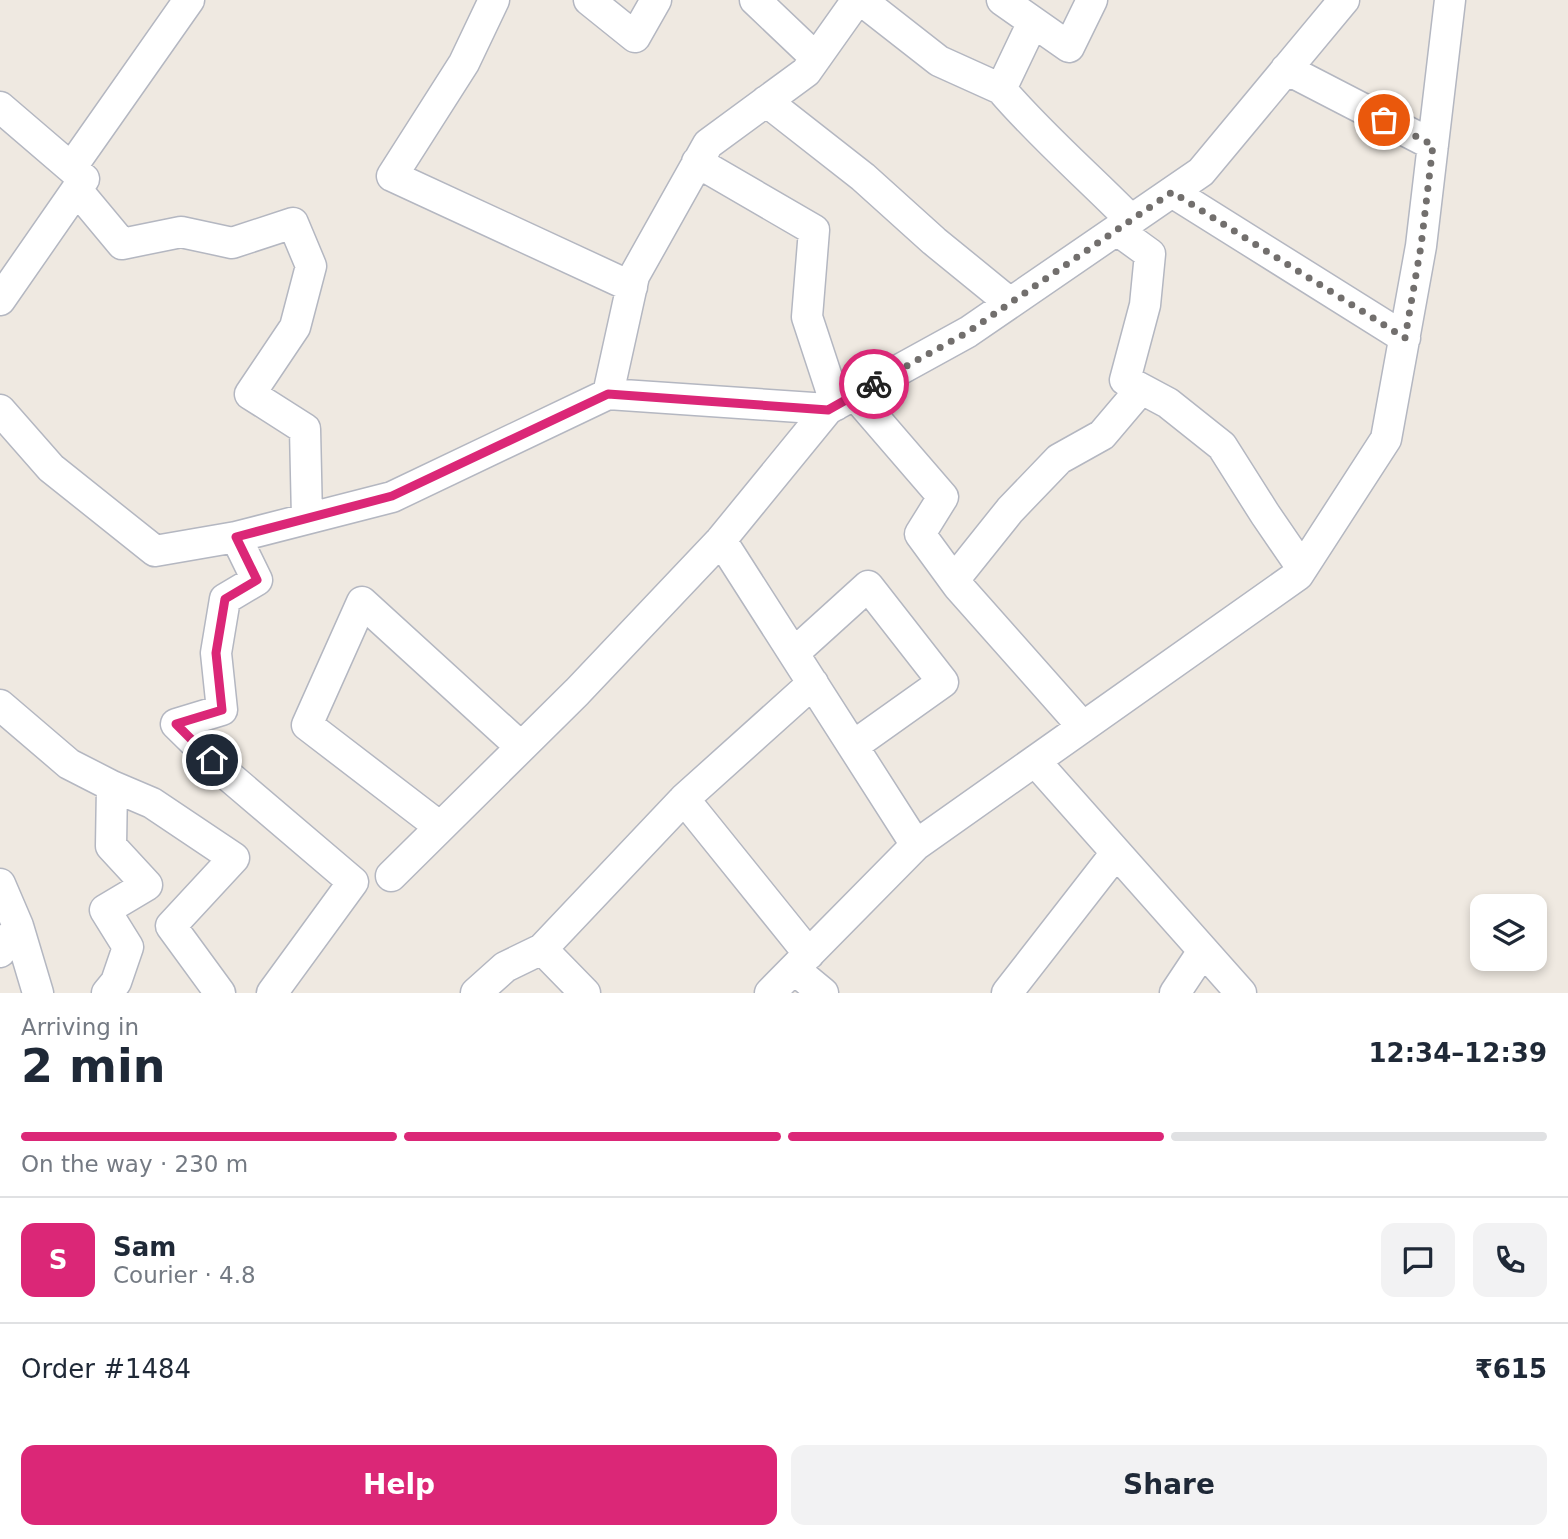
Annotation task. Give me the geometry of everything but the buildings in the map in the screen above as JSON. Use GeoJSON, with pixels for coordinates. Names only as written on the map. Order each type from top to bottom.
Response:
{"type":"FeatureCollection","features":[{"type":"Feature","properties":{"kind":"street"},"geometry":{"type":"LineString","coordinates":[[0,300],[189,0]]}},
{"type":"Feature","properties":{"kind":"street"},"geometry":{"type":"LineString","coordinates":[[494,0],[464,64],[392,176],[632,287]]}},
{"type":"Feature","properties":{"kind":"street"},"geometry":{"type":"LineString","coordinates":[[589,0],[635,37],[656,0]]}},
{"type":"Feature","properties":{"kind":"street"},"geometry":{"type":"LineString","coordinates":[[755,0],[816,58]]}},
{"type":"Feature","properties":{"kind":"street"},"geometry":{"type":"LineString","coordinates":[[608,394],[634,276],[708,144],[806,72],[859,0],[939,61],[1001,89],[1051,143],[1101,190],[1124,225],[1150,254],[1145,305],[1125,380],[1168,402],[1222,446],[1302,568]]}},
{"type":"Feature","properties":{"kind":"street"},"geometry":{"type":"LineString","coordinates":[[1002,0],[1069,47],[1092,0]]}},
{"type":"Feature","properties":{"kind":"street"},"geometry":{"type":"LineString","coordinates":[[391,876],[578,692],[721,540],[840,403],[968,332],[1201,172],[1344,0]]}},
{"type":"Feature","properties":{"kind":"street"},"geometry":{"type":"LineString","coordinates":[[770,993],[916,845],[1298,575],[1386,439],[1421,246],[1450,0]]}},
{"type":"Feature","properties":{"kind":"street"},"geometry":{"type":"LineString","coordinates":[[1001,89],[1033,22]]}},
{"type":"Feature","properties":{"kind":"street"},"geometry":{"type":"LineString","coordinates":[[1286,69],[1433,145]]}},
{"type":"Feature","properties":{"kind":"street"},"geometry":{"type":"LineString","coordinates":[[766,101],[863,177],[934,241],[1010,303]]}},
{"type":"Feature","properties":{"kind":"street"},"geometry":{"type":"LineString","coordinates":[[0,107],[74,179],[122,244],[181,232],[232,243],[293,223],[311,266],[308,278],[295,327],[250,394],[305,429],[307,518]]}},
{"type":"Feature","properties":{"kind":"street"},"geometry":{"type":"LineString","coordinates":[[697,162],[814,230],[807,317],[840,403],[943,497],[920,534],[954,580],[1083,727]]}},
{"type":"Feature","properties":{"kind":"street"},"geometry":{"type":"LineString","coordinates":[[1172,192],[1405,338]]}},
{"type":"Feature","properties":{"kind":"street"},"geometry":{"type":"LineString","coordinates":[[954,580],[1034,484],[1059,459],[1102,435],[1141,388]]}},
{"type":"Feature","properties":{"kind":"street"},"geometry":{"type":"LineString","coordinates":[[0,410],[51,468],[155,551],[236,537],[392,496],[608,394],[840,403]]}},
{"type":"Feature","properties":{"kind":"street"},"geometry":{"type":"LineString","coordinates":[[236,537],[257,580],[225,599],[216,653],[222,710],[176,724],[230,778],[353,882],[272,993]]}},
{"type":"Feature","properties":{"kind":"street"},"geometry":{"type":"LineString","coordinates":[[721,540],[916,845]]}},
{"type":"Feature","properties":{"kind":"street"},"geometry":{"type":"LineString","coordinates":[[794,653],[868,586],[943,682],[853,746]]}},
{"type":"Feature","properties":{"kind":"street"},"geometry":{"type":"LineString","coordinates":[[440,827],[307,725],[362,602],[521,747]]}},
{"type":"Feature","properties":{"kind":"street"},"geometry":{"type":"LineString","coordinates":[[477,993],[505,967],[542,949],[684,799],[813,684]]}},
{"type":"Feature","properties":{"kind":"street"},"geometry":{"type":"LineString","coordinates":[[0,705],[69,764],[152,803],[234,858],[171,926],[220,993]]}},
{"type":"Feature","properties":{"kind":"street"},"geometry":{"type":"LineString","coordinates":[[1035,761],[1241,993]]}},
{"type":"Feature","properties":{"kind":"street"},"geometry":{"type":"LineString","coordinates":[[107,993],[116,982],[128,947],[105,911],[147,885],[111,846],[112,786]]}},
{"type":"Feature","properties":{"kind":"street"},"geometry":{"type":"LineString","coordinates":[[684,799],[824,993]]}},
{"type":"Feature","properties":{"kind":"street"},"geometry":{"type":"LineString","coordinates":[[1007,993],[1116,853]]}},
{"type":"Feature","properties":{"kind":"street"},"geometry":{"type":"LineString","coordinates":[[0,884],[18,926],[38,993]]}},
{"type":"Feature","properties":{"kind":"street"},"geometry":{"type":"LineString","coordinates":[[0,951],[18,926]]}},
{"type":"Feature","properties":{"kind":"street"},"geometry":{"type":"LineString","coordinates":[[542,949],[585,993]]}},
{"type":"Feature","properties":{"kind":"street"},"geometry":{"type":"LineString","coordinates":[[1175,993],[1203,951]]}},
{"type":"Feature","properties":{"kind":"way so far"},"geometry":{"type":"LineString","coordinates":[[874,384],[968,332],[1172,192],[1405,338],[1421,246],[1433,145],[1384,120]]}},
{"type":"Feature","properties":{"kind":"route"},"geometry":{"type":"LineString","coordinates":[[212,760],[176,724],[222,710],[216,653],[225,599],[257,580],[236,537],[392,496],[608,394],[828,410],[874,384]]}}]}
